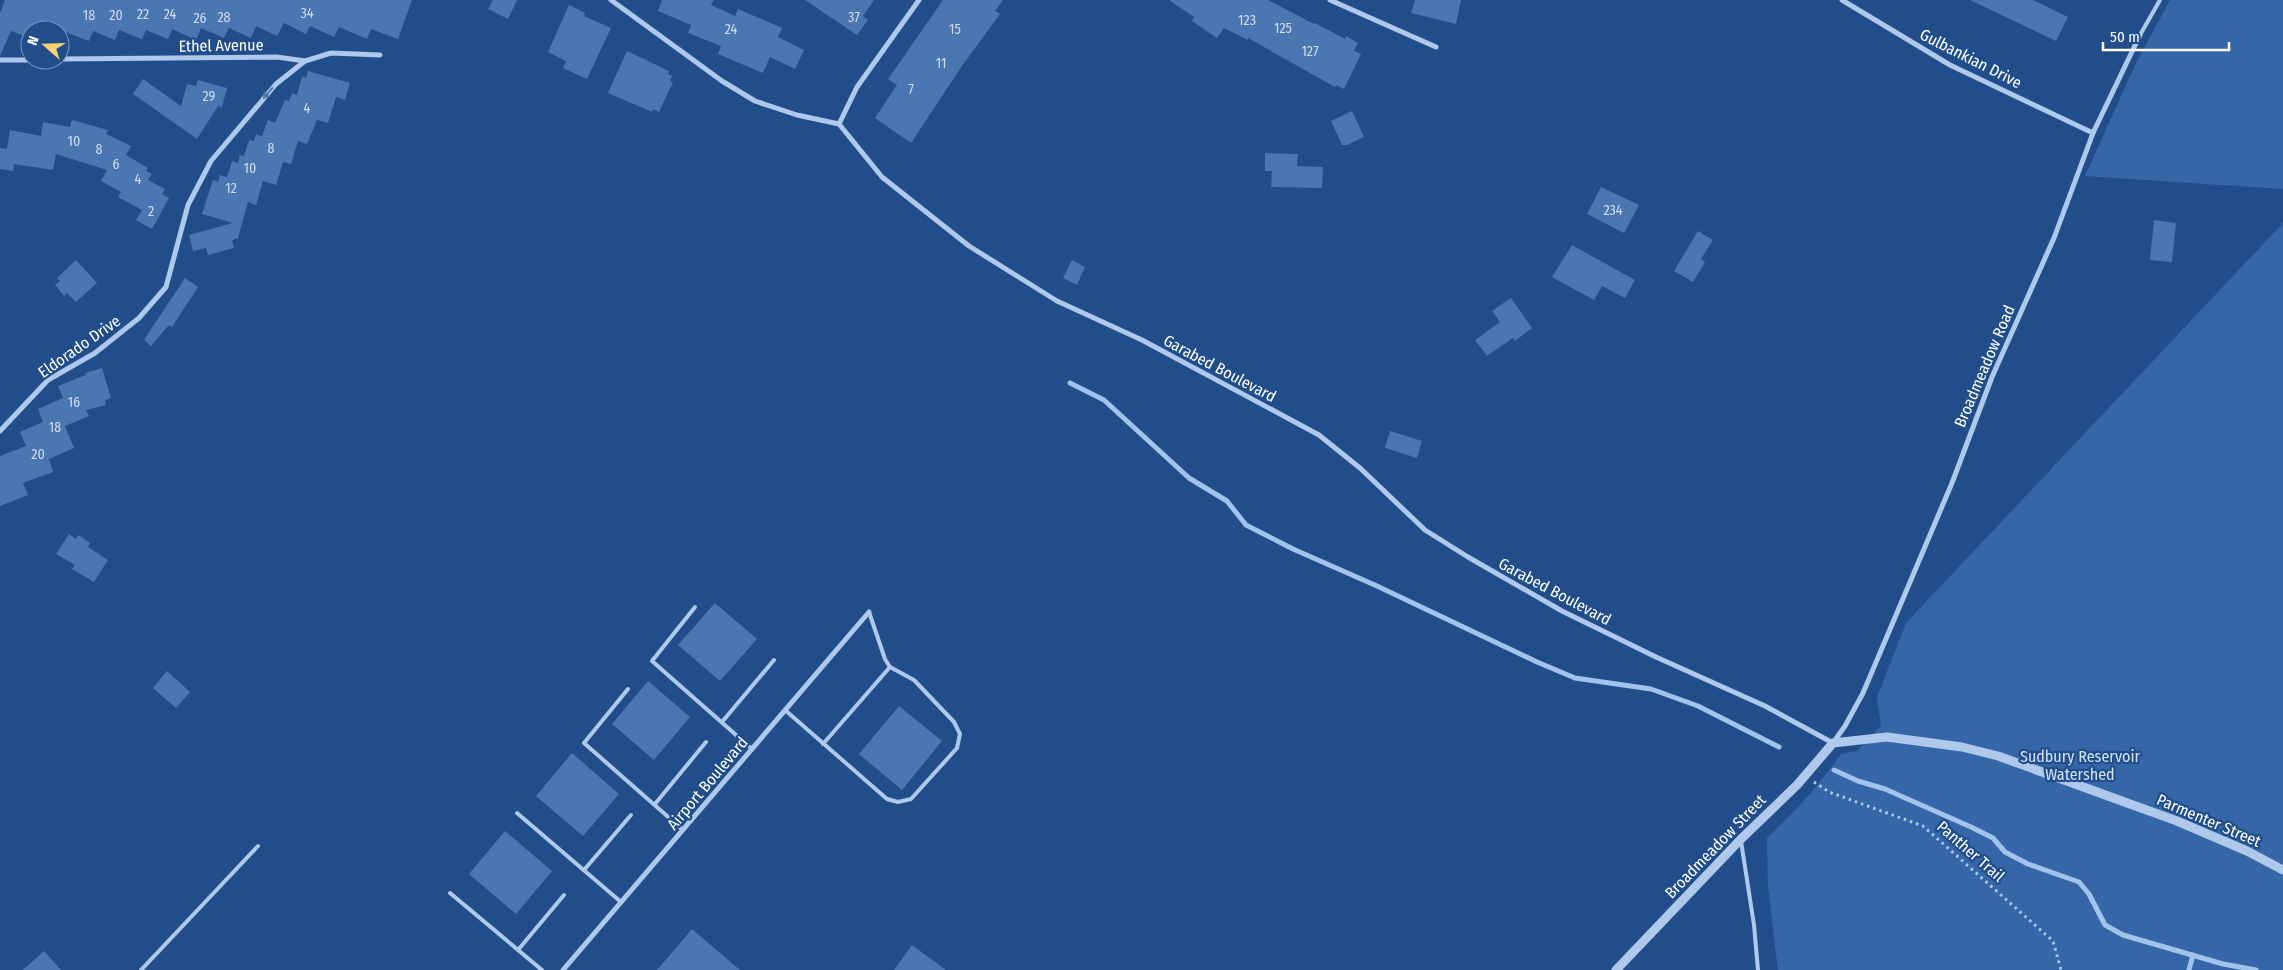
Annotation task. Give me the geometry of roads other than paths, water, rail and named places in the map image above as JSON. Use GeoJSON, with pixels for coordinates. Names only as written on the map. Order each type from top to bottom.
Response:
{"type":"FeatureCollection","features":[{"type":"Feature","properties":{"kind":"street"},"geometry":{"type":"LineString","coordinates":[[611,0],[722,81],[755,101],[797,116],[839,124],[857,87],[919,0]]}},
{"type":"Feature","properties":{"kind":"street"},"geometry":{"type":"LineString","coordinates":[[1330,0],[1436,46]]}},
{"type":"Feature","properties":{"kind":"street","name":"Gulbankian Drive"},"geometry":{"type":"LineString","coordinates":[[1842,0],[1950,65],[2093,133]]}},
{"type":"Feature","properties":{"kind":"street","name":"Broadmeadow Road"},"geometry":{"type":"LineString","coordinates":[[1833,743],[1864,693],[1952,483],[1992,376],[2054,238],[2093,133],[2140,35]]}},
{"type":"Feature","properties":{"kind":"street","name":"Ethel Avenue"},"geometry":{"type":"LineString","coordinates":[[70,59],[277,57],[305,61],[331,53],[380,55]]}},
{"type":"Feature","properties":{"kind":"street"},"geometry":{"type":"LineString","coordinates":[[0,60],[20,60]]}},
{"type":"Feature","properties":{"kind":"street","name":"Eldorado Drive"},"geometry":{"type":"LineString","coordinates":[[0,432],[48,380],[95,354],[138,318],[166,287],[188,205],[211,161],[276,84],[305,61]]}},
{"type":"Feature","properties":{"kind":"street","name":"Garabed Boulevard"},"geometry":{"type":"LineString","coordinates":[[839,124],[882,177],[969,246],[1058,301],[1142,340],[1319,435],[1360,468],[1425,530],[1468,557],[1562,611],[1656,657],[1765,706],[1833,743]]}},
{"type":"Feature","properties":{"kind":"street","name":"Airport Boulevard"},"geometry":{"type":"LineString","coordinates":[[563,970],[869,612]]}},
{"type":"Feature","properties":{"kind":"street","name":"Parmenter Street"},"geometry":{"type":"LineString","coordinates":[[1833,743],[1887,736],[1962,746],[1998,756],[2177,821],[2246,851],[2283,870]]}},
{"type":"Feature","properties":{"kind":"street","name":"Broadmeadow Street"},"geometry":{"type":"LineString","coordinates":[[1616,970],[1741,839],[1804,777],[1833,743]]}},
{"type":"Feature","properties":{"kind":"lane","name":"Broadmeadow Road"},"geometry":{"type":"LineString","coordinates":[[2140,35],[2160,0]]}},
{"type":"Feature","properties":{"kind":"lane"},"geometry":{"type":"LineString","coordinates":[[695,607],[652,661],[752,749]]}},
{"type":"Feature","properties":{"kind":"lane"},"geometry":{"type":"LineString","coordinates":[[785,710],[887,799],[898,802],[911,799],[957,748],[960,734],[954,722],[914,680],[890,667],[885,660],[869,612]]}},
{"type":"Feature","properties":{"kind":"lane"},"geometry":{"type":"LineString","coordinates":[[722,722],[774,660]]}},
{"type":"Feature","properties":{"kind":"lane"},"geometry":{"type":"LineString","coordinates":[[824,744],[890,667]]}},
{"type":"Feature","properties":{"kind":"lane"},"geometry":{"type":"LineString","coordinates":[[628,689],[584,743],[683,830]]}},
{"type":"Feature","properties":{"kind":"lane"},"geometry":{"type":"LineString","coordinates":[[655,804],[706,742]]}},
{"type":"Feature","properties":{"kind":"lane"},"geometry":{"type":"LineString","coordinates":[[517,813],[621,902]]}},
{"type":"Feature","properties":{"kind":"lane"},"geometry":{"type":"LineString","coordinates":[[584,870],[631,815]]}},
{"type":"Feature","properties":{"kind":"lane"},"geometry":{"type":"LineString","coordinates":[[1741,839],[1754,925],[1758,970]]}},
{"type":"Feature","properties":{"kind":"lane"},"geometry":{"type":"LineString","coordinates":[[140,970],[258,846]]}},
{"type":"Feature","properties":{"kind":"lane"},"geometry":{"type":"LineString","coordinates":[[450,893],[542,970]]}},
{"type":"Feature","properties":{"kind":"lane"},"geometry":{"type":"LineString","coordinates":[[518,950],[564,895]]}},
{"type":"Feature","properties":{"kind":"waterway"},"geometry":{"type":"LineString","coordinates":[[1070,383],[1104,400],[1189,478],[1227,501],[1246,525],[1293,549],[1575,678],[1651,689],[1698,706],[1779,747]]}},
{"type":"Feature","properties":{"kind":"waterway"},"geometry":{"type":"LineString","coordinates":[[1834,770],[1858,781],[1885,789],[1971,827],[1993,838],[2005,852],[2028,864],[2079,882],[2089,894],[2105,925],[2123,935],[2223,964],[2256,970]]}},
{"type":"Feature","properties":{"kind":"waterway"},"geometry":{"type":"LineString","coordinates":[[2189,970],[2193,955]]}},
{"type":"Feature","properties":{"kind":"park label","name":"Sudbury Reservoir Watershed"},"geometry":{"type":"Point","coordinates":[2080,765]}}]}
